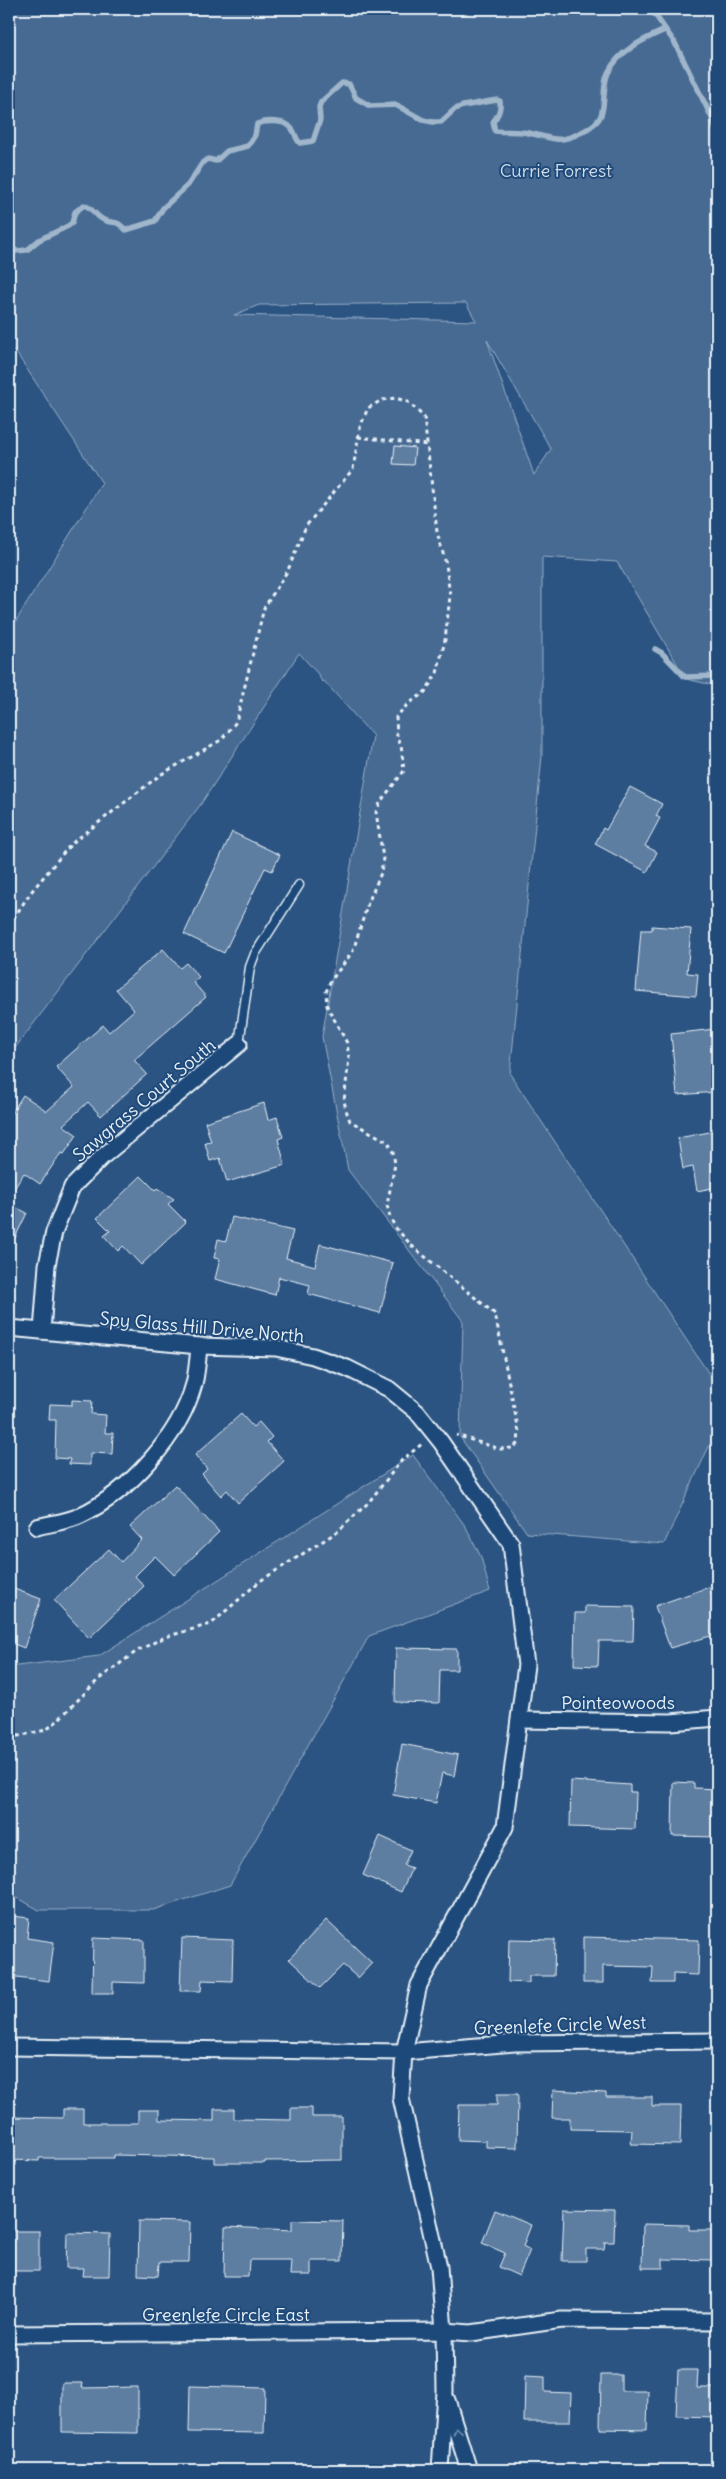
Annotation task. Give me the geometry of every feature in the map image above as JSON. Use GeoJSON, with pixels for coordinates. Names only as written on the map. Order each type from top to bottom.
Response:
{"type":"FeatureCollection","features":[{"type":"Feature","properties":{"kind":"street","name":"Sawgrass Court South"},"geometry":{"type":"LineString","coordinates":[[42,1331],[46,1265],[54,1232],[72,1187],[102,1157],[239,1044]]}},
{"type":"Feature","properties":{"kind":"street","name":"Spy Glass Hill Drive North"},"geometry":{"type":"LineString","coordinates":[[9,1328],[199,1346],[276,1348],[313,1356],[347,1368],[389,1389],[418,1412],[438,1437],[511,1544],[526,1664],[505,1827],[419,1985],[404,2052],[401,2098],[439,2267],[444,2331],[445,2391],[440,2470]]}},
{"type":"Feature","properties":{"kind":"street"},"geometry":{"type":"LineString","coordinates":[[37,1527],[81,1516],[123,1487],[156,1454],[174,1431],[186,1405],[194,1384],[199,1346]]}},
{"type":"Feature","properties":{"kind":"street","name":"Pointeowoods"},"geometry":{"type":"LineString","coordinates":[[518,1720],[671,1722],[717,1718]]}},
{"type":"Feature","properties":{"kind":"street","name":"Greenlefe Circle West"},"geometry":{"type":"LineString","coordinates":[[404,2052],[515,2043],[717,2041]]}},
{"type":"Feature","properties":{"kind":"street"},"geometry":{"type":"LineString","coordinates":[[9,2047],[404,2052]]}},
{"type":"Feature","properties":{"kind":"street"},"geometry":{"type":"LineString","coordinates":[[444,2331],[471,2333],[562,2320],[717,2321]]}},
{"type":"Feature","properties":{"kind":"street","name":"Greenlefe Circle East"},"geometry":{"type":"LineString","coordinates":[[9,2334],[444,2331]]}},
{"type":"Feature","properties":{"kind":"street","name":"Spy Glass Hill Drive North"},"geometry":{"type":"LineString","coordinates":[[445,2391],[469,2470]]}},
{"type":"Feature","properties":{"kind":"lane"},"geometry":{"type":"LineString","coordinates":[[239,1044],[250,967],[255,954],[299,885]]}},
{"type":"Feature","properties":{"kind":"path"},"geometry":{"type":"LineString","coordinates":[[9,925],[31,892],[71,844],[160,775],[222,740],[236,722],[264,608],[288,570],[306,526],[353,470],[360,427],[368,408],[382,400],[396,398],[408,402],[424,417],[437,532],[446,564],[450,596],[445,640],[437,673],[432,683],[425,692],[407,705],[396,717],[397,738],[401,745],[404,771],[381,801],[376,812],[382,858],[381,873],[368,903],[354,951],[336,971],[326,992],[327,1006],[348,1043],[349,1058],[344,1101],[350,1121],[388,1142],[393,1152],[395,1164],[387,1205],[394,1227],[424,1257],[495,1314],[519,1432],[518,1443],[513,1448],[500,1449],[452,1434],[438,1437],[413,1449],[368,1503],[337,1532],[260,1582],[211,1624],[165,1637],[137,1651],[99,1679],[46,1730],[9,1738]]}},
{"type":"Feature","properties":{"kind":"path"},"geometry":{"type":"LineString","coordinates":[[358,437],[428,445]]}},
{"type":"Feature","properties":{"kind":"green space","name":"Currie Forrest"},"geometry":{"type":"Polygon","coordinates":[[[9,9],[717,9],[717,686],[686,679],[617,562],[542,557],[542,756],[510,1074],[717,1386],[717,1429],[664,1544],[527,1533],[460,1437],[463,1321],[348,1170],[322,1037],[373,736],[324,681],[322,682],[318,674],[299,653],[201,804],[9,1056],[9,632],[102,483],[15,351],[9,352],[9,9]],[[466,303],[259,305],[234,315],[476,321],[466,303]],[[487,340],[534,475],[551,449],[487,340]]]}},
{"type":"Feature","properties":{"kind":"green space"},"geometry":{"type":"Polygon","coordinates":[[[413,1455],[466,1527],[481,1557],[490,1591],[369,1636],[230,1885],[153,1910],[39,1910],[9,1893],[9,1667],[99,1656],[413,1455]]]}},
{"type":"Feature","properties":{"kind":"building"},"geometry":{"type":"Polygon","coordinates":[[[395,446],[415,448],[413,465],[393,464],[395,446]]]}},
{"type":"Feature","properties":{"kind":"building"},"geometry":{"type":"Polygon","coordinates":[[[630,787],[662,804],[656,816],[660,818],[645,846],[657,852],[647,872],[595,844],[603,828],[606,830],[630,787]]]}},
{"type":"Feature","properties":{"kind":"building"},"geometry":{"type":"Polygon","coordinates":[[[232,832],[280,855],[272,871],[265,868],[224,953],[184,934],[232,832]]]}},
{"type":"Feature","properties":{"kind":"building"},"geometry":{"type":"Polygon","coordinates":[[[652,926],[691,929],[687,973],[698,974],[696,996],[636,991],[641,930],[652,930],[652,926]]]}},
{"type":"Feature","properties":{"kind":"building"},"geometry":{"type":"Polygon","coordinates":[[[163,949],[180,968],[186,963],[199,977],[193,982],[206,997],[134,1060],[147,1074],[101,1116],[88,1102],[63,1125],[77,1135],[64,1154],[61,1153],[40,1184],[24,1173],[9,1197],[9,1117],[23,1095],[47,1111],[74,1087],[56,1067],[103,1025],[109,1032],[134,1010],[116,989],[163,949]]]}},
{"type":"Feature","properties":{"kind":"building"},"geometry":{"type":"Polygon","coordinates":[[[715,1029],[717,1092],[677,1095],[671,1034],[715,1029]]]}},
{"type":"Feature","properties":{"kind":"building"},"geometry":{"type":"Polygon","coordinates":[[[264,1103],[268,1120],[277,1117],[283,1137],[278,1139],[285,1165],[227,1182],[220,1158],[210,1161],[205,1143],[211,1142],[205,1122],[264,1103]]]}},
{"type":"Feature","properties":{"kind":"building"},"geometry":{"type":"Polygon","coordinates":[[[715,1131],[717,1187],[697,1191],[693,1167],[683,1169],[678,1138],[715,1131]]]}},
{"type":"Feature","properties":{"kind":"building"},"geometry":{"type":"Polygon","coordinates":[[[141,1176],[155,1190],[157,1188],[174,1199],[168,1204],[186,1222],[141,1265],[123,1246],[118,1251],[104,1236],[110,1231],[97,1218],[141,1176]]]}},
{"type":"Feature","properties":{"kind":"building"},"geometry":{"type":"Polygon","coordinates":[[[9,1204],[27,1213],[9,1250],[9,1204]]]}},
{"type":"Feature","properties":{"kind":"building"},"geometry":{"type":"Polygon","coordinates":[[[232,1217],[293,1231],[286,1258],[315,1266],[320,1244],[393,1263],[380,1313],[308,1294],[310,1285],[279,1277],[275,1295],[215,1279],[220,1259],[214,1258],[218,1239],[226,1241],[232,1217]]]}},
{"type":"Feature","properties":{"kind":"building"},"geometry":{"type":"Polygon","coordinates":[[[72,1400],[92,1401],[91,1414],[106,1415],[105,1433],[113,1433],[112,1454],[90,1453],[90,1465],[69,1464],[70,1459],[55,1458],[56,1420],[49,1420],[50,1404],[72,1405],[72,1400]]]}},
{"type":"Feature","properties":{"kind":"building"},"geometry":{"type":"Polygon","coordinates":[[[241,1414],[253,1427],[259,1422],[272,1437],[267,1442],[284,1461],[238,1503],[227,1490],[221,1496],[202,1474],[207,1469],[195,1455],[241,1414]]]}},
{"type":"Feature","properties":{"kind":"building"},"geometry":{"type":"Polygon","coordinates":[[[175,1485],[219,1532],[174,1575],[155,1556],[135,1576],[144,1586],[89,1638],[54,1600],[109,1549],[121,1562],[142,1540],[130,1527],[175,1485]]]}},
{"type":"Feature","properties":{"kind":"building"},"geometry":{"type":"Polygon","coordinates":[[[9,1587],[41,1599],[24,1648],[9,1642],[9,1587]]]}},
{"type":"Feature","properties":{"kind":"building"},"geometry":{"type":"Polygon","coordinates":[[[709,1587],[717,1611],[717,1634],[670,1648],[655,1606],[709,1587]]]}},
{"type":"Feature","properties":{"kind":"building"},"geometry":{"type":"Polygon","coordinates":[[[585,1606],[634,1607],[633,1641],[599,1641],[598,1666],[574,1665],[575,1613],[585,1613],[585,1606]]]}},
{"type":"Feature","properties":{"kind":"building"},"geometry":{"type":"Polygon","coordinates":[[[396,1648],[457,1649],[457,1670],[440,1670],[439,1703],[395,1702],[396,1648]]]}},
{"type":"Feature","properties":{"kind":"building"},"geometry":{"type":"Polygon","coordinates":[[[402,1744],[458,1755],[454,1776],[442,1773],[436,1803],[393,1795],[402,1744]]]}},
{"type":"Feature","properties":{"kind":"building"},"geometry":{"type":"Polygon","coordinates":[[[571,1781],[630,1785],[630,1792],[636,1792],[635,1829],[570,1827],[571,1781]]]}},
{"type":"Feature","properties":{"kind":"building"},"geometry":{"type":"Polygon","coordinates":[[[673,1782],[694,1783],[694,1788],[717,1789],[717,1837],[672,1836],[673,1782]]]}},
{"type":"Feature","properties":{"kind":"building"},"geometry":{"type":"Polygon","coordinates":[[[380,1836],[411,1850],[404,1865],[412,1868],[401,1892],[363,1875],[380,1836]]]}},
{"type":"Feature","properties":{"kind":"building"},"geometry":{"type":"Polygon","coordinates":[[[12,1916],[29,1918],[27,1938],[54,1942],[49,1981],[9,1976],[9,1934],[12,1916]]]}},
{"type":"Feature","properties":{"kind":"building"},"geometry":{"type":"Polygon","coordinates":[[[326,1920],[372,1963],[358,1978],[343,1965],[320,1988],[289,1959],[326,1920]]]}},
{"type":"Feature","properties":{"kind":"building"},"geometry":{"type":"Polygon","coordinates":[[[583,1937],[699,1940],[698,1975],[673,1974],[673,1983],[652,1983],[653,1967],[603,1966],[603,1983],[583,1983],[583,1937]]]}},
{"type":"Feature","properties":{"kind":"building"},"geometry":{"type":"Polygon","coordinates":[[[93,1938],[144,1940],[144,1983],[113,1982],[113,1993],[92,1993],[93,1938]]]}},
{"type":"Feature","properties":{"kind":"building"},"geometry":{"type":"Polygon","coordinates":[[[182,1938],[233,1940],[232,1981],[202,1980],[201,1991],[180,1991],[182,1938]]]}},
{"type":"Feature","properties":{"kind":"building"},"geometry":{"type":"Polygon","coordinates":[[[509,1939],[555,1940],[554,1976],[529,1976],[529,1983],[508,1982],[509,1939]]]}},
{"type":"Feature","properties":{"kind":"building"},"geometry":{"type":"Polygon","coordinates":[[[553,2090],[606,2093],[606,2097],[652,2097],[652,2106],[681,2106],[680,2145],[631,2144],[632,2130],[570,2129],[570,2118],[552,2118],[553,2090]]]}},
{"type":"Feature","properties":{"kind":"building"},"geometry":{"type":"Polygon","coordinates":[[[497,2094],[518,2094],[517,2148],[486,2147],[486,2141],[458,2140],[459,2105],[497,2105],[497,2094]]]}},
{"type":"Feature","properties":{"kind":"building"},"geometry":{"type":"Polygon","coordinates":[[[291,2108],[312,2108],[312,2117],[342,2117],[342,2160],[214,2163],[214,2157],[114,2155],[114,2158],[39,2158],[39,2161],[9,2160],[9,2117],[63,2118],[63,2109],[83,2109],[83,2123],[138,2123],[138,2110],[159,2110],[159,2120],[214,2121],[214,2109],[234,2109],[234,2119],[291,2120],[291,2108]]]}},
{"type":"Feature","properties":{"kind":"building"},"geometry":{"type":"Polygon","coordinates":[[[564,2209],[615,2210],[614,2242],[605,2242],[604,2249],[586,2249],[586,2261],[562,2261],[564,2209]]]}},
{"type":"Feature","properties":{"kind":"building"},"geometry":{"type":"Polygon","coordinates":[[[495,2210],[531,2225],[523,2246],[530,2250],[519,2276],[499,2267],[505,2253],[482,2243],[495,2210]]]}},
{"type":"Feature","properties":{"kind":"building"},"geometry":{"type":"Polygon","coordinates":[[[292,2220],[343,2221],[342,2261],[311,2261],[311,2275],[290,2275],[291,2260],[249,2260],[248,2276],[224,2276],[225,2227],[292,2230],[292,2220]]]}},
{"type":"Feature","properties":{"kind":"building"},"geometry":{"type":"Polygon","coordinates":[[[139,2221],[190,2222],[189,2262],[159,2262],[158,2276],[138,2275],[139,2221]]]}},
{"type":"Feature","properties":{"kind":"building"},"geometry":{"type":"Polygon","coordinates":[[[643,2224],[689,2225],[689,2230],[717,2230],[717,2260],[663,2259],[663,2268],[642,2268],[643,2224]]]}},
{"type":"Feature","properties":{"kind":"building"},"geometry":{"type":"Polygon","coordinates":[[[9,2231],[39,2231],[39,2271],[9,2271],[9,2231]]]}},
{"type":"Feature","properties":{"kind":"building"},"geometry":{"type":"Polygon","coordinates":[[[67,2233],[110,2234],[109,2276],[83,2276],[84,2268],[66,2268],[67,2233]]]}},
{"type":"Feature","properties":{"kind":"building"},"geometry":{"type":"Polygon","coordinates":[[[678,2370],[698,2370],[697,2388],[717,2388],[717,2417],[676,2416],[678,2370]]]}},
{"type":"Feature","properties":{"kind":"building"},"geometry":{"type":"Polygon","coordinates":[[[601,2375],[621,2375],[621,2391],[648,2391],[647,2430],[600,2429],[601,2375]]]}},
{"type":"Feature","properties":{"kind":"building"},"geometry":{"type":"Polygon","coordinates":[[[525,2376],[545,2377],[545,2392],[571,2393],[570,2422],[524,2422],[525,2376]]]}},
{"type":"Feature","properties":{"kind":"building"},"geometry":{"type":"Polygon","coordinates":[[[62,2383],[83,2383],[82,2388],[138,2387],[138,2433],[62,2432],[62,2383]]]}},
{"type":"Feature","properties":{"kind":"building"},"geometry":{"type":"Polygon","coordinates":[[[190,2386],[265,2388],[264,2433],[189,2432],[190,2386]]]}},
{"type":"Feature","properties":{"kind":"waterway"},"geometry":{"type":"LineString","coordinates":[[651,9],[675,43],[713,120],[717,134]]}},
{"type":"Feature","properties":{"kind":"waterway"},"geometry":{"type":"LineString","coordinates":[[9,246],[16,251],[27,250],[39,240],[72,223],[75,212],[84,205],[101,219],[117,223],[126,230],[155,221],[163,208],[188,185],[203,162],[208,159],[216,161],[227,151],[248,146],[255,135],[257,124],[270,121],[281,122],[289,126],[300,143],[313,141],[320,120],[319,107],[321,102],[342,83],[349,84],[356,98],[370,106],[396,105],[423,120],[433,122],[441,122],[455,109],[463,106],[497,100],[500,101],[500,107],[498,115],[493,122],[495,131],[519,132],[556,139],[568,138],[582,132],[598,120],[602,110],[606,78],[612,65],[618,58],[640,42],[665,30]]}},
{"type":"Feature","properties":{"kind":"waterway"},"geometry":{"type":"LineString","coordinates":[[655,649],[662,653],[685,677],[717,676]]}}]}
